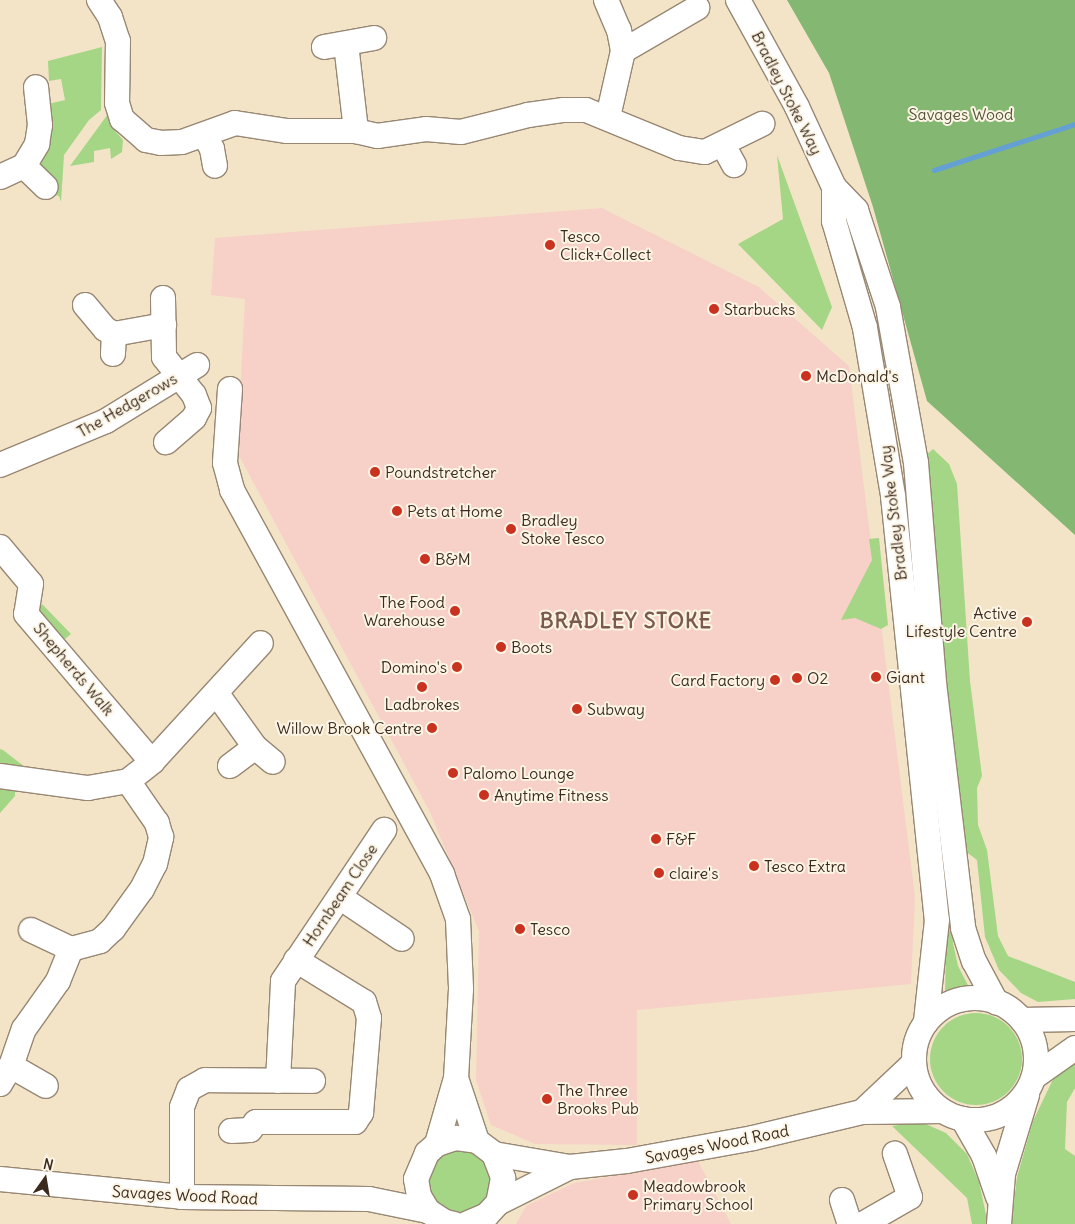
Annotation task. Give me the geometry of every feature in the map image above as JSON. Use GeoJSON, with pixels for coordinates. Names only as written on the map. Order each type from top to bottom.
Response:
{"type":"FeatureCollection","features":[{"type":"Feature","properties":{"kind":"street"},"geometry":{"type":"LineString","coordinates":[[99,0],[110,17],[118,41],[118,103],[122,119],[133,132],[154,142],[182,142],[235,123],[287,131],[356,131],[377,136],[426,129],[460,132],[528,115],[564,110],[586,110],[692,151],[728,155],[762,124]]}},
{"type":"Feature","properties":{"kind":"street"},"geometry":{"type":"LineString","coordinates":[[606,0],[619,30],[623,52],[608,117]]}},
{"type":"Feature","properties":{"kind":"street","name":"Bradley Stoke Way"},"geometry":{"type":"LineString","coordinates":[[738,0],[797,107],[834,187],[856,210],[872,251],[888,307],[908,404],[916,464],[940,731],[963,928],[974,961],[996,1002]]}},
{"type":"Feature","properties":{"kind":"street"},"geometry":{"type":"LineString","coordinates":[[623,52],[697,8]]}},
{"type":"Feature","properties":{"kind":"street"},"geometry":{"type":"LineString","coordinates":[[356,131],[335,46],[374,38]]}},
{"type":"Feature","properties":{"kind":"street"},"geometry":{"type":"LineString","coordinates":[[0,177],[24,166],[37,144],[40,125],[36,87]]}},
{"type":"Feature","properties":{"kind":"street"},"geometry":{"type":"LineString","coordinates":[[204,135],[212,149],[215,166]]}},
{"type":"Feature","properties":{"kind":"street"},"geometry":{"type":"LineString","coordinates":[[24,166],[46,186]]}},
{"type":"Feature","properties":{"kind":"street","name":"Bradley Stoke Way"},"geometry":{"type":"LineString","coordinates":[[834,187],[834,221],[865,328],[893,496],[937,920],[926,1022]]}},
{"type":"Feature","properties":{"kind":"street"},"geometry":{"type":"LineString","coordinates":[[163,298],[164,357],[187,370],[199,408],[194,418],[166,442]]}},
{"type":"Feature","properties":{"kind":"street"},"geometry":{"type":"LineString","coordinates":[[85,305],[105,329],[114,344],[164,325]]}},
{"type":"Feature","properties":{"kind":"street","name":"The Hedgerows"},"geometry":{"type":"LineString","coordinates":[[0,465],[91,429],[187,370]]}},
{"type":"Feature","properties":{"kind":"street"},"geometry":{"type":"LineString","coordinates":[[230,389],[225,463],[232,490],[442,874],[458,919],[461,989],[456,1078],[437,1144]]}},
{"type":"Feature","properties":{"kind":"street","name":"Shepherds Walk"},"geometry":{"type":"LineString","coordinates":[[0,548],[31,584],[26,614],[152,762]]}},
{"type":"Feature","properties":{"kind":"street"},"geometry":{"type":"LineString","coordinates":[[0,776],[88,788],[128,781],[152,762],[217,694],[261,642]]}},
{"type":"Feature","properties":{"kind":"street"},"geometry":{"type":"LineString","coordinates":[[217,694],[255,747],[273,762]]}},
{"type":"Feature","properties":{"kind":"street"},"geometry":{"type":"LineString","coordinates":[[230,766],[255,747]]}},
{"type":"Feature","properties":{"kind":"street"},"geometry":{"type":"LineString","coordinates":[[31,930],[71,949],[100,941],[113,929],[142,889],[160,851],[161,837],[157,823],[128,781]]}},
{"type":"Feature","properties":{"kind":"street","name":"Hornbeam Close"},"geometry":{"type":"LineString","coordinates":[[278,1081],[283,981],[384,830]]}},
{"type":"Feature","properties":{"kind":"street"},"geometry":{"type":"LineString","coordinates":[[340,898],[402,939]]}},
{"type":"Feature","properties":{"kind":"street"},"geometry":{"type":"LineString","coordinates":[[46,1086],[6,1075],[24,1029],[58,981],[71,949]]}},
{"type":"Feature","properties":{"kind":"street","name":"Hornbeam Close"},"geometry":{"type":"LineString","coordinates":[[231,1130],[250,1130],[256,1122],[355,1122],[361,1113],[369,1018],[364,1002],[296,960]]}},
{"type":"Feature","properties":{"kind":"street"},"geometry":{"type":"LineString","coordinates":[[977,998],[996,1002],[1022,1020],[1035,1047],[1031,1084],[1003,1174],[999,1213],[984,1156],[953,1115],[920,1085],[914,1063],[919,1035],[926,1022],[940,1009],[958,1001],[977,998]]}},
{"type":"Feature","properties":{"kind":"street"},"geometry":{"type":"LineString","coordinates":[[1022,1020],[1075,1019]]}},
{"type":"Feature","properties":{"kind":"street"},"geometry":{"type":"LineString","coordinates":[[953,1115],[990,1119],[1005,1113],[1031,1084],[1075,1048]]}},
{"type":"Feature","properties":{"kind":"street"},"geometry":{"type":"LineString","coordinates":[[862,1112],[914,1063]]}},
{"type":"Feature","properties":{"kind":"street"},"geometry":{"type":"LineString","coordinates":[[456,1078],[485,1147],[503,1178],[490,1214],[448,1221],[419,1196],[416,1179],[426,1153],[437,1144],[456,1138],[485,1147]]}},
{"type":"Feature","properties":{"kind":"street"},"geometry":{"type":"LineString","coordinates":[[182,1197],[182,1107],[189,1089],[205,1080],[313,1081]]}},
{"type":"Feature","properties":{"kind":"street","name":"Savages Wood Road"},"geometry":{"type":"LineString","coordinates":[[485,1147],[570,1167],[627,1161],[752,1138],[862,1112],[953,1115]]}},
{"type":"Feature","properties":{"kind":"street"},"geometry":{"type":"LineString","coordinates":[[863,1224],[910,1197],[895,1154]]}},
{"type":"Feature","properties":{"kind":"street","name":"Savages Wood Road"},"geometry":{"type":"LineString","coordinates":[[490,1214],[570,1167]]}},
{"type":"Feature","properties":{"kind":"street","name":"Savages Wood Road"},"geometry":{"type":"LineString","coordinates":[[1,1179],[182,1197],[369,1199],[448,1221]]}},
{"type":"Feature","properties":{"kind":"street","name":"Savages Wood Road"},"geometry":{"type":"LineString","coordinates":[[369,1199],[416,1179]]}},
{"type":"Feature","properties":{"kind":"street"},"geometry":{"type":"LineString","coordinates":[[842,1200],[850,1224]]}},
{"type":"Feature","properties":{"kind":"shaded area"},"geometry":{"type":"Polygon","coordinates":[[[602,208],[759,287],[849,366],[915,897],[911,984],[637,1010],[637,1145],[535,1144],[491,1125],[476,1080],[479,931],[430,812],[237,452],[245,299],[211,295],[215,238],[602,208]]]}},
{"type":"Feature","properties":{"kind":"shaded area","name":"Meadowbrook Primary School"},"geometry":{"type":"Polygon","coordinates":[[[698,1161],[731,1224],[516,1224],[526,1206],[574,1183],[698,1161]]]}},
{"type":"Feature","properties":{"kind":"green space","name":"Savages Wood"},"geometry":{"type":"Polygon","coordinates":[[[787,0],[1075,0],[1075,535],[927,401],[873,207],[829,73],[787,0]]]}},
{"type":"Feature","properties":{"kind":"green space"},"geometry":{"type":"Polygon","coordinates":[[[102,47],[101,110],[89,120],[64,155],[61,202],[59,196],[51,194],[37,162],[48,104],[65,100],[61,79],[49,81],[48,61],[102,47]]]}},
{"type":"Feature","properties":{"kind":"green space"},"geometry":{"type":"Polygon","coordinates":[[[108,114],[116,132],[123,140],[122,152],[111,159],[110,148],[94,151],[94,162],[70,166],[108,114]]]}},
{"type":"Feature","properties":{"kind":"green space"},"geometry":{"type":"Polygon","coordinates":[[[777,155],[832,307],[822,330],[738,244],[783,219],[777,155]]]}},
{"type":"Feature","properties":{"kind":"green space"},"geometry":{"type":"Polygon","coordinates":[[[933,449],[949,464],[957,484],[970,681],[982,776],[977,788],[978,825],[987,850],[998,936],[1008,956],[1075,982],[1075,999],[1038,1002],[1021,993],[999,970],[985,937],[977,860],[964,850],[924,457],[933,449]]]}},
{"type":"Feature","properties":{"kind":"green space"},"geometry":{"type":"Polygon","coordinates":[[[879,538],[888,625],[881,629],[855,618],[841,620],[872,560],[869,539],[879,538]]]}},
{"type":"Feature","properties":{"kind":"green space"},"geometry":{"type":"Polygon","coordinates":[[[42,604],[71,634],[59,644],[36,608],[42,604]]]}},
{"type":"Feature","properties":{"kind":"green space"},"geometry":{"type":"Polygon","coordinates":[[[0,749],[3,750],[25,767],[0,767],[0,749]]]}},
{"type":"Feature","properties":{"kind":"green space"},"geometry":{"type":"Polygon","coordinates":[[[7,787],[15,790],[15,796],[0,813],[0,789],[7,787]]]}},
{"type":"Feature","properties":{"kind":"green space"},"geometry":{"type":"Polygon","coordinates":[[[950,886],[953,943],[958,966],[971,991],[945,997],[946,943],[941,887],[950,886]]]}},
{"type":"Feature","properties":{"kind":"green space"},"geometry":{"type":"Polygon","coordinates":[[[976,1013],[994,1017],[1008,1027],[1018,1041],[1022,1059],[1018,1077],[1008,1091],[994,1101],[976,1105],[958,1101],[944,1091],[934,1077],[930,1059],[934,1041],[944,1027],[958,1017],[976,1013]]]}},
{"type":"Feature","properties":{"kind":"green space"},"geometry":{"type":"Polygon","coordinates":[[[1075,1058],[1075,1088],[1067,1102],[1065,1149],[1075,1156],[1075,1224],[1011,1224],[1017,1177],[1033,1121],[1058,1069],[1075,1058]]]}},
{"type":"Feature","properties":{"kind":"green space"},"geometry":{"type":"Polygon","coordinates":[[[921,1122],[946,1133],[967,1154],[979,1182],[988,1224],[972,1224],[967,1198],[892,1126],[921,1122]]]}},
{"type":"Feature","properties":{"kind":"green space"},"geometry":{"type":"Polygon","coordinates":[[[461,1149],[479,1155],[487,1163],[493,1181],[487,1199],[479,1207],[461,1213],[443,1207],[435,1199],[429,1181],[435,1163],[443,1155],[461,1149]]]}},
{"type":"Feature","properties":{"kind":"waterway"},"geometry":{"type":"LineString","coordinates":[[934,170],[1075,124]]}},
{"type":"Feature","properties":{"kind":"place","name":"Tesco Click+Collect"},"geometry":{"type":"Point","coordinates":[550,245]}},
{"type":"Feature","properties":{"kind":"place","name":"Starbucks"},"geometry":{"type":"Point","coordinates":[714,309]}},
{"type":"Feature","properties":{"kind":"place","name":"McDonald's"},"geometry":{"type":"Point","coordinates":[806,376]}},
{"type":"Feature","properties":{"kind":"place","name":"Poundstretcher"},"geometry":{"type":"Point","coordinates":[375,472]}},
{"type":"Feature","properties":{"kind":"place","name":"Pets at Home"},"geometry":{"type":"Point","coordinates":[397,511]}},
{"type":"Feature","properties":{"kind":"place","name":"Bradley Stoke Tesco"},"geometry":{"type":"Point","coordinates":[511,529]}},
{"type":"Feature","properties":{"kind":"place","name":"B&M"},"geometry":{"type":"Point","coordinates":[425,559]}},
{"type":"Feature","properties":{"kind":"place","name":"The Food Warehouse"},"geometry":{"type":"Point","coordinates":[455,611]}},
{"type":"Feature","properties":{"kind":"place","name":"Active Lifestyle Centre"},"geometry":{"type":"Point","coordinates":[1027,622]}},
{"type":"Feature","properties":{"kind":"place","name":"Boots"},"geometry":{"type":"Point","coordinates":[501,647]}},
{"type":"Feature","properties":{"kind":"place","name":"Domino's"},"geometry":{"type":"Point","coordinates":[457,667]}},
{"type":"Feature","properties":{"kind":"place","name":"Giant"},"geometry":{"type":"Point","coordinates":[876,677]}},
{"type":"Feature","properties":{"kind":"place","name":"O2"},"geometry":{"type":"Point","coordinates":[797,678]}},
{"type":"Feature","properties":{"kind":"place","name":"Card Factory"},"geometry":{"type":"Point","coordinates":[775,680]}},
{"type":"Feature","properties":{"kind":"place","name":"Ladbrokes"},"geometry":{"type":"Point","coordinates":[422,687]}},
{"type":"Feature","properties":{"kind":"place","name":"Subway"},"geometry":{"type":"Point","coordinates":[577,709]}},
{"type":"Feature","properties":{"kind":"place","name":"Willow Brook Centre"},"geometry":{"type":"Point","coordinates":[432,728]}},
{"type":"Feature","properties":{"kind":"place","name":"Palomo Lounge"},"geometry":{"type":"Point","coordinates":[453,773]}},
{"type":"Feature","properties":{"kind":"place","name":"Anytime Fitness"},"geometry":{"type":"Point","coordinates":[484,795]}},
{"type":"Feature","properties":{"kind":"place","name":"F&F"},"geometry":{"type":"Point","coordinates":[656,839]}},
{"type":"Feature","properties":{"kind":"place","name":"Tesco Extra"},"geometry":{"type":"Point","coordinates":[754,866]}},
{"type":"Feature","properties":{"kind":"place","name":"claire's"},"geometry":{"type":"Point","coordinates":[659,873]}},
{"type":"Feature","properties":{"kind":"place","name":"Tesco"},"geometry":{"type":"Point","coordinates":[520,929]}},
{"type":"Feature","properties":{"kind":"place","name":"The Three Brooks Pub"},"geometry":{"type":"Point","coordinates":[547,1099]}},
{"type":"Feature","properties":{"kind":"place","name":"Meadowbrook Primary School"},"geometry":{"type":"Point","coordinates":[633,1195]}},
{"type":"Feature","properties":{"kind":"district","name":"BRADLEY STOKE"},"geometry":{"type":"Point","coordinates":[626,621]}}]}
